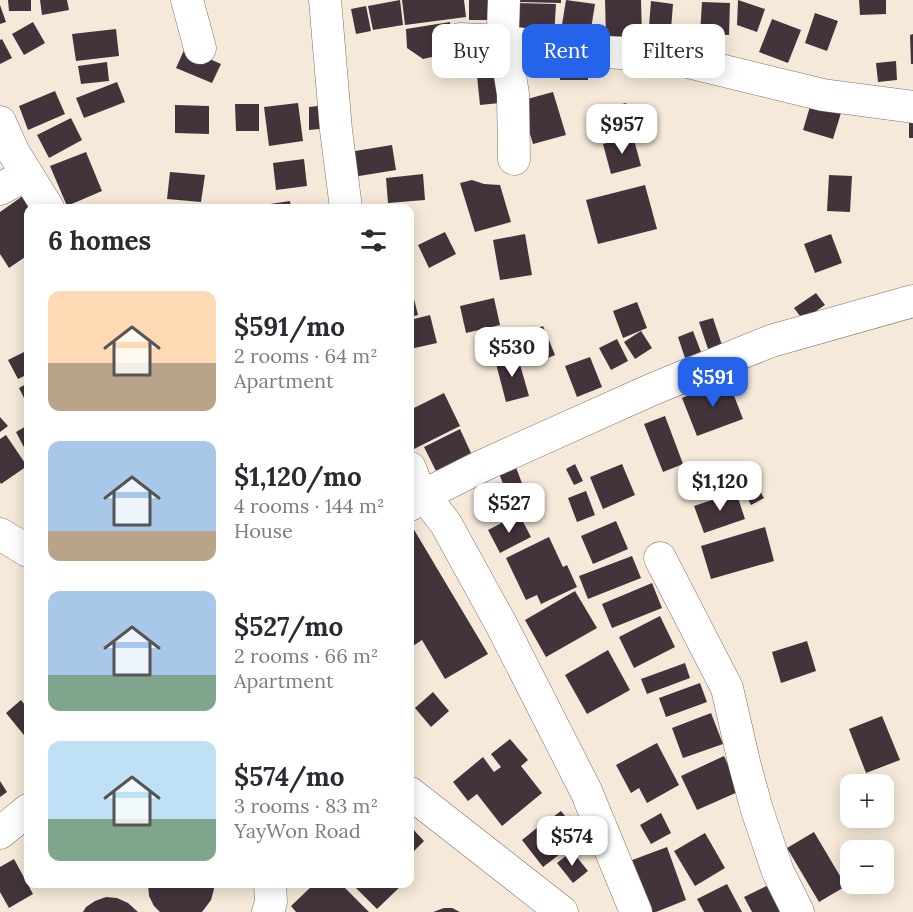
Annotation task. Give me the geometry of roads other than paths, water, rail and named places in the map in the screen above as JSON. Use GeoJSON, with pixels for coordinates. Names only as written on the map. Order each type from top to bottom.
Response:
{"type":"FeatureCollection","features":[{"type":"Feature","properties":{"kind":"street"},"geometry":{"type":"LineString","coordinates":[[187,0],[200,48]]}},
{"type":"Feature","properties":{"kind":"street"},"geometry":{"type":"LineString","coordinates":[[325,0],[336,130],[345,204]]}},
{"type":"Feature","properties":{"kind":"street"},"geometry":{"type":"LineString","coordinates":[[502,24],[504,0]]}},
{"type":"Feature","properties":{"kind":"street"},"geometry":{"type":"LineString","coordinates":[[510,42],[551,48],[663,56],[823,95],[913,107]]}},
{"type":"Feature","properties":{"kind":"street"},"geometry":{"type":"LineString","coordinates":[[510,75],[513,94],[514,159]]}},
{"type":"Feature","properties":{"kind":"street"},"geometry":{"type":"LineString","coordinates":[[0,122],[14,153],[13,181],[43,204]]}},
{"type":"Feature","properties":{"kind":"street"},"geometry":{"type":"LineString","coordinates":[[417,500],[486,464],[653,389],[771,341],[913,301]]}},
{"type":"Feature","properties":{"kind":"street"},"geometry":{"type":"LineString","coordinates":[[414,478],[417,486],[417,500],[446,525],[501,624],[586,791],[636,912]]}},
{"type":"Feature","properties":{"kind":"street"},"geometry":{"type":"LineString","coordinates":[[0,534],[24,549]]}},
{"type":"Feature","properties":{"kind":"street"},"geometry":{"type":"LineString","coordinates":[[660,558],[727,688],[757,810],[778,872],[798,912]]}},
{"type":"Feature","properties":{"kind":"street"},"geometry":{"type":"LineString","coordinates":[[414,797],[562,912]]}},
{"type":"Feature","properties":{"kind":"street"},"geometry":{"type":"LineString","coordinates":[[0,833],[24,813]]}},
{"type":"Feature","properties":{"kind":"street"},"geometry":{"type":"LineString","coordinates":[[268,912],[271,902],[270,888]]}}]}
